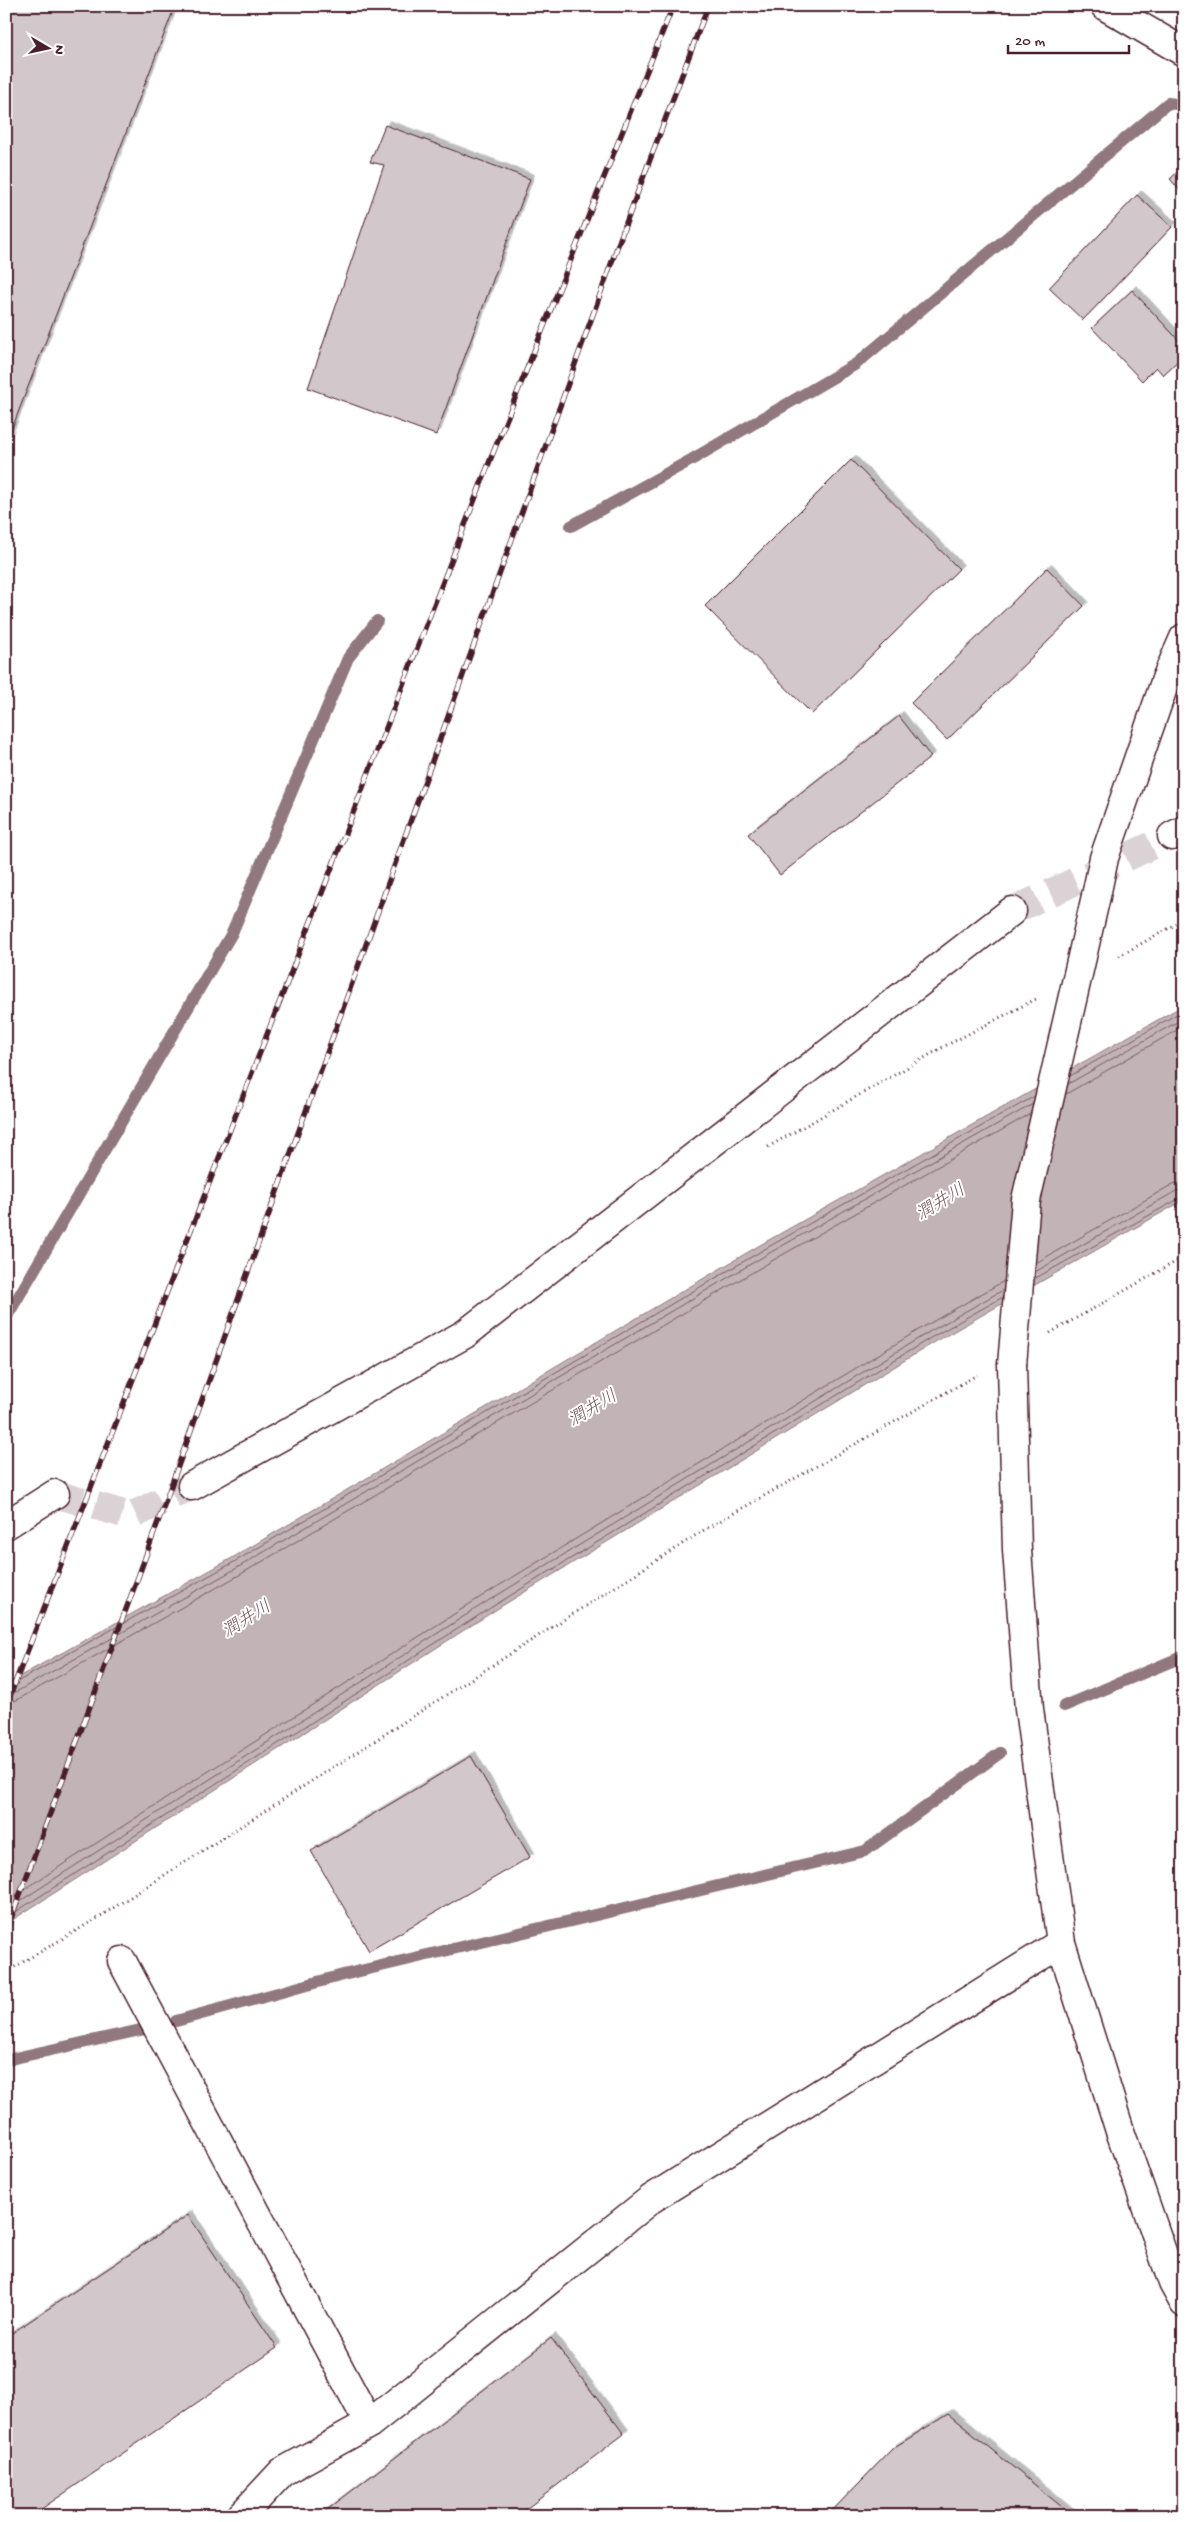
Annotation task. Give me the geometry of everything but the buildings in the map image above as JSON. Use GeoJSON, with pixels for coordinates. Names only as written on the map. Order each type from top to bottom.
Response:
{"type":"FeatureCollection","features":[{"type":"Feature","properties":{"kind":"street"},"geometry":{"type":"LineString","coordinates":[[1105,6],[1184,52]]}},
{"type":"Feature","properties":{"kind":"street"},"geometry":{"type":"LineString","coordinates":[[1184,638],[1166,679],[1104,858],[1026,1200],[1012,1365],[1016,1550],[1029,1709],[1061,1942],[1120,2131],[1173,2284],[1184,2303]]}},
{"type":"Feature","properties":{"kind":"street"},"geometry":{"type":"LineString","coordinates":[[192,1486],[465,1334],[1012,911]]}},
{"type":"Feature","properties":{"kind":"street"},"geometry":{"type":"LineString","coordinates":[[6,1525],[55,1494]]}},
{"type":"Feature","properties":{"kind":"street"},"geometry":{"type":"LineString","coordinates":[[241,2516],[282,2472],[369,2424],[651,2198],[1061,1942]]}},
{"type":"Feature","properties":{"kind":"street"},"geometry":{"type":"LineString","coordinates":[[122,1961],[369,2424]]}},
{"type":"Feature","properties":{"kind":"path"},"geometry":{"type":"LineString","coordinates":[[1113,958],[1184,920]]}},
{"type":"Feature","properties":{"kind":"path"},"geometry":{"type":"LineString","coordinates":[[764,1150],[945,1046],[1042,996]]}},
{"type":"Feature","properties":{"kind":"path"},"geometry":{"type":"LineString","coordinates":[[1047,1335],[1184,1257]]}},
{"type":"Feature","properties":{"kind":"path"},"geometry":{"type":"LineString","coordinates":[[6,1972],[104,1914],[704,1530],[978,1374]]}},
{"type":"Feature","properties":{"kind":"water","name":"潤井川"},"geometry":{"type":"Polygon","coordinates":[[[1184,1005],[1184,1200],[935,1342],[497,1609],[6,1924],[6,1684],[232,1558],[760,1245],[1184,1005]]]}},
{"type":"Feature","properties":{"kind":"waterway"},"geometry":{"type":"LineString","coordinates":[[571,526],[691,460],[856,364],[1168,103],[1184,105]]}},
{"type":"Feature","properties":{"kind":"waterway"},"geometry":{"type":"LineString","coordinates":[[6,1318],[232,933],[348,658],[377,621]]}},
{"type":"Feature","properties":{"kind":"waterway"},"geometry":{"type":"LineString","coordinates":[[1064,1706],[1184,1656]]}},
{"type":"Feature","properties":{"kind":"waterway"},"geometry":{"type":"LineString","coordinates":[[176,2021],[343,1975],[865,1851],[1000,1753]]}},
{"type":"Feature","properties":{"kind":"waterway"},"geometry":{"type":"LineString","coordinates":[[6,2060],[145,2029]]}},
{"type":"Feature","properties":{"kind":"tunnel"},"geometry":{"type":"LineString","coordinates":[[1012,911],[1172,836]]}},
{"type":"Feature","properties":{"kind":"tunnel"},"geometry":{"type":"LineString","coordinates":[[55,1494],[131,1516],[192,1486]]}},
{"type":"Feature","properties":{"kind":"railway"},"geometry":{"type":"LineString","coordinates":[[6,1706],[491,458],[673,6]]}},
{"type":"Feature","properties":{"kind":"railway"},"geometry":{"type":"LineString","coordinates":[[6,1932],[141,1569],[623,231],[708,6]]}}]}
